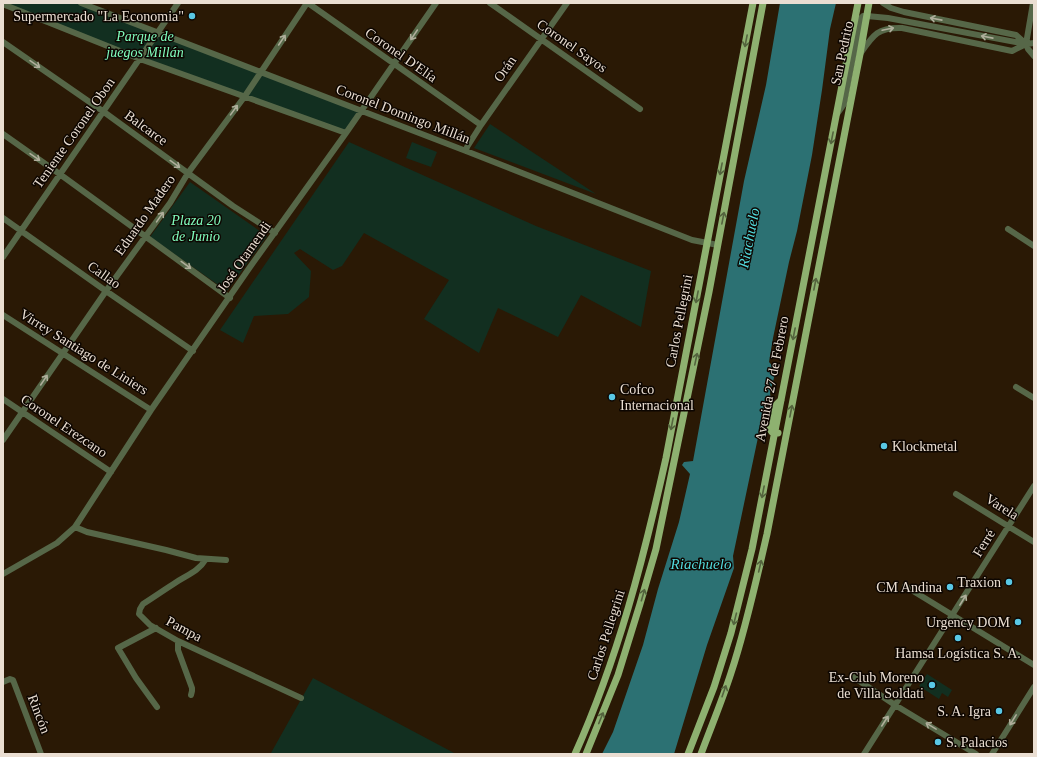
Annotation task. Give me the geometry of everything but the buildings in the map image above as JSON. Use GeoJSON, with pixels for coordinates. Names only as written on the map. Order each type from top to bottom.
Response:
{"type":"FeatureCollection","features":[{"type":"Feature","properties":{"kind":"main road","name":"Carlos Pellegrini"},"geometry":{"type":"LineString","coordinates":[[576,754],[609,672],[641,564],[666,458],[754,3]]}},
{"type":"Feature","properties":{"kind":"main road","name":"Carlos Pellegrini"},"geometry":{"type":"LineString","coordinates":[[586,754],[620,670],[656,548],[709,292],[763,3]]}},
{"type":"Feature","properties":{"kind":"main road","name":"Avenida 27 de Febrero"},"geometry":{"type":"LineString","coordinates":[[705,710],[702,707],[707,693],[714,687],[731,632],[752,549],[775,433],[770,429],[774,407],[781,400],[858,3]]}},
{"type":"Feature","properties":{"kind":"main road","name":"Avenida 27 de Febrero"},"geometry":{"type":"LineString","coordinates":[[701,754],[717,714],[731,672],[750,608],[767,534],[869,3]]}},
{"type":"Feature","properties":{"kind":"main road"},"geometry":{"type":"LineString","coordinates":[[775,433],[786,435]]}},
{"type":"Feature","properties":{"kind":"main road"},"geometry":{"type":"LineString","coordinates":[[688,754],[705,710],[717,714]]}},
{"type":"Feature","properties":{"kind":"street","name":"Coronel Domingo Millán"},"geometry":{"type":"LineString","coordinates":[[81,3],[466,151],[692,240],[718,244]]}},
{"type":"Feature","properties":{"kind":"street","name":"Teniente Coronel Obon"},"geometry":{"type":"LineString","coordinates":[[3,257],[61,175],[178,3]]}},
{"type":"Feature","properties":{"kind":"street","name":"Coronel D'Elía"},"geometry":{"type":"LineString","coordinates":[[308,3],[480,125]]}},
{"type":"Feature","properties":{"kind":"street","name":"Eduardo Madero"},"geometry":{"type":"LineString","coordinates":[[3,440],[106,291],[170,203],[188,173],[245,96],[308,3]]}},
{"type":"Feature","properties":{"kind":"street","name":"José Otamendi"},"geometry":{"type":"LineString","coordinates":[[75,527],[151,410],[230,298],[250,267],[346,134],[436,3]]}},
{"type":"Feature","properties":{"kind":"street","name":"Coronel Sayos"},"geometry":{"type":"LineString","coordinates":[[490,3],[640,110]]}},
{"type":"Feature","properties":{"kind":"street","name":"Orán"},"geometry":{"type":"LineString","coordinates":[[466,151],[480,125],[567,3]]}},
{"type":"Feature","properties":{"kind":"street"},"geometry":{"type":"LineString","coordinates":[[883,3],[891,8],[904,12],[1016,34],[1026,44],[1034,56]]}},
{"type":"Feature","properties":{"kind":"street"},"geometry":{"type":"LineString","coordinates":[[1026,44],[1033,3]]}},
{"type":"Feature","properties":{"kind":"street"},"geometry":{"type":"LineString","coordinates":[[4,6],[346,134]]}},
{"type":"Feature","properties":{"kind":"street","name":"San Pedrito"},"geometry":{"type":"LineString","coordinates":[[837,114],[844,104],[861,18],[863,16],[888,18],[1026,44],[1034,44]]}},
{"type":"Feature","properties":{"kind":"street","name":"San Pedrito"},"geometry":{"type":"LineString","coordinates":[[860,54],[873,36],[878,32],[894,28],[902,28],[1012,51],[1026,44]]}},
{"type":"Feature","properties":{"kind":"street","name":"Balcarce"},"geometry":{"type":"LineString","coordinates":[[3,42],[104,112],[233,206],[275,234]]}},
{"type":"Feature","properties":{"kind":"street"},"geometry":{"type":"LineString","coordinates":[[3,134],[230,298]]}},
{"type":"Feature","properties":{"kind":"street","name":"Callao"},"geometry":{"type":"LineString","coordinates":[[3,218],[193,351]]}},
{"type":"Feature","properties":{"kind":"street"},"geometry":{"type":"LineString","coordinates":[[1008,229],[1034,246]]}},
{"type":"Feature","properties":{"kind":"street","name":"Virrey Santiago de Liniers"},"geometry":{"type":"LineString","coordinates":[[3,315],[151,410]]}},
{"type":"Feature","properties":{"kind":"street"},"geometry":{"type":"LineString","coordinates":[[1016,387],[1034,398]]}},
{"type":"Feature","properties":{"kind":"street","name":"Coronel Erezcano"},"geometry":{"type":"LineString","coordinates":[[3,399],[111,472]]}},
{"type":"Feature","properties":{"kind":"street","name":"Ferré"},"geometry":{"type":"LineString","coordinates":[[864,754],[1034,486]]}},
{"type":"Feature","properties":{"kind":"street","name":"Varela"},"geometry":{"type":"LineString","coordinates":[[956,494],[1034,542]]}},
{"type":"Feature","properties":{"kind":"street"},"geometry":{"type":"LineString","coordinates":[[3,574],[57,543],[75,527],[88,532],[196,558],[226,560]]}},
{"type":"Feature","properties":{"kind":"street","name":"Pampa"},"geometry":{"type":"LineString","coordinates":[[206,559],[202,566],[196,571],[176,582],[144,604],[140,609],[139,614],[156,628],[178,641],[301,698]]}},
{"type":"Feature","properties":{"kind":"street"},"geometry":{"type":"LineString","coordinates":[[905,586],[1034,665]]}},
{"type":"Feature","properties":{"kind":"street"},"geometry":{"type":"LineString","coordinates":[[156,628],[118,648],[136,678],[157,707]]}},
{"type":"Feature","properties":{"kind":"street"},"geometry":{"type":"LineString","coordinates":[[178,641],[178,650],[192,688],[191,695]]}},
{"type":"Feature","properties":{"kind":"street"},"geometry":{"type":"LineString","coordinates":[[852,676],[976,754]]}},
{"type":"Feature","properties":{"kind":"street","name":"Rincón"},"geometry":{"type":"LineString","coordinates":[[3,682],[10,679],[13,680],[41,754]]}},
{"type":"Feature","properties":{"kind":"street"},"geometry":{"type":"LineString","coordinates":[[992,754],[1034,687]]}},
{"type":"Feature","properties":{"kind":"green space","name":"Parque de juegos Millán"},"geometry":{"type":"Polygon","coordinates":[[[5,3],[81,3],[361,111],[346,133],[140,59],[5,3]]]}},
{"type":"Feature","properties":{"kind":"green space"},"geometry":{"type":"Polygon","coordinates":[[[490,124],[596,194],[474,148],[490,124]]]}},
{"type":"Feature","properties":{"kind":"green space"},"geometry":{"type":"Polygon","coordinates":[[[349,142],[536,226],[651,271],[641,327],[581,295],[558,337],[498,308],[479,353],[424,319],[449,280],[364,233],[342,266],[333,270],[300,249],[294,253],[311,271],[309,297],[288,314],[254,316],[243,343],[220,330],[349,142]]]}},
{"type":"Feature","properties":{"kind":"green space"},"geometry":{"type":"Polygon","coordinates":[[[412,142],[437,152],[431,167],[406,158],[412,142]]]}},
{"type":"Feature","properties":{"kind":"green space","name":"Plaza 20 de Junio"},"geometry":{"type":"Polygon","coordinates":[[[190,182],[267,236],[227,291],[150,237],[190,182]]]}},
{"type":"Feature","properties":{"kind":"green space","name":"Ex-Club Moreno de Villa Soldati"},"geometry":{"type":"Polygon","coordinates":[[[927,674],[952,690],[948,697],[942,693],[939,699],[919,686],[927,674]]]}},
{"type":"Feature","properties":{"kind":"green space"},"geometry":{"type":"Polygon","coordinates":[[[313,678],[456,754],[272,754],[271,753],[313,678]]]}},
{"type":"Feature","properties":{"kind":"water","name":"Riachuelo"},"geometry":{"type":"Polygon","coordinates":[[[780,3],[836,3],[830,29],[812,155],[769,362],[776,370],[770,393],[770,406],[764,409],[733,556],[734,568],[707,645],[674,754],[602,754],[613,732],[643,645],[658,589],[679,522],[690,474],[682,465],[684,462],[693,461],[744,181],[766,85],[780,3]]]}},
{"type":"Feature","properties":{"kind":"place","name":"Supermercado \"La Economia\""},"geometry":{"type":"Point","coordinates":[192,16]}},
{"type":"Feature","properties":{"kind":"place","name":"Cofco Internacional"},"geometry":{"type":"Point","coordinates":[612,397]}},
{"type":"Feature","properties":{"kind":"place","name":"Klockmetal"},"geometry":{"type":"Point","coordinates":[884,446]}},
{"type":"Feature","properties":{"kind":"place","name":"Traxion"},"geometry":{"type":"Point","coordinates":[1009,582]}},
{"type":"Feature","properties":{"kind":"place","name":"CM Andina"},"geometry":{"type":"Point","coordinates":[950,587]}},
{"type":"Feature","properties":{"kind":"place","name":"Urgency DOM"},"geometry":{"type":"Point","coordinates":[1018,622]}},
{"type":"Feature","properties":{"kind":"place","name":"Hamsa Logística S. A."},"geometry":{"type":"Point","coordinates":[958,638]}},
{"type":"Feature","properties":{"kind":"place","name":"Ex-Club Moreno de Villa Soldati"},"geometry":{"type":"Point","coordinates":[932,685]}},
{"type":"Feature","properties":{"kind":"place","name":"S. A. Igra"},"geometry":{"type":"Point","coordinates":[999,711]}},
{"type":"Feature","properties":{"kind":"place","name":"S. Palacios"},"geometry":{"type":"Point","coordinates":[938,742]}}]}
